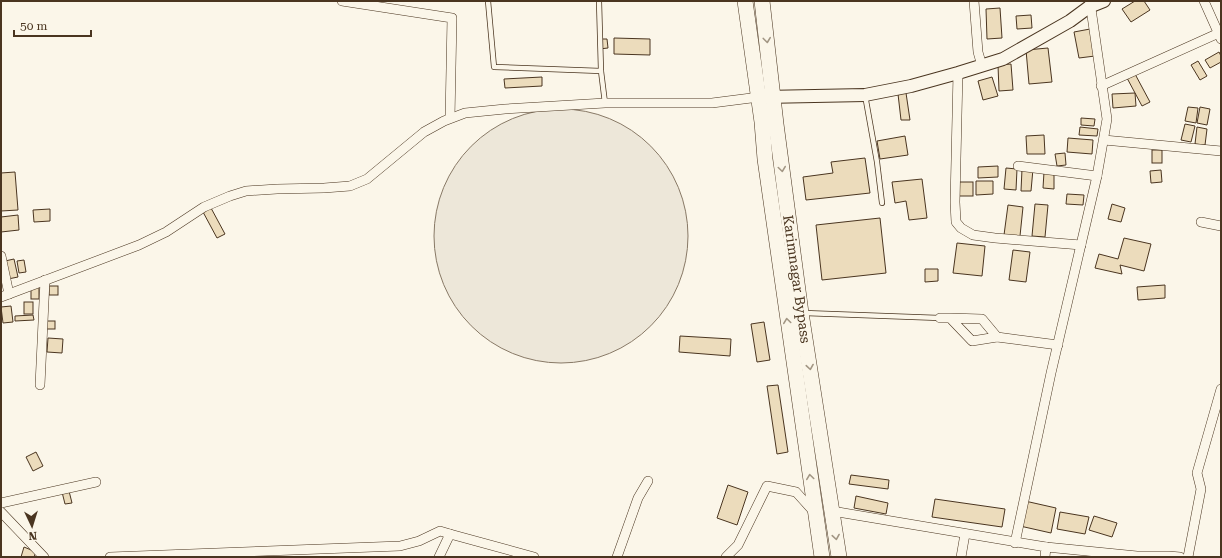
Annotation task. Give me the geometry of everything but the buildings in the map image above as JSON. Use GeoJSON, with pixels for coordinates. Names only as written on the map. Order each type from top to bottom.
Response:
{"type":"FeatureCollection","features":[{"type":"Feature","properties":{"kind":"highway","name":"Karimnagar Bypass"},"geometry":{"type":"LineString","coordinates":[[745,1],[766,97],[839,557]]}},
{"type":"Feature","properties":{"kind":"highway","name":"Karimnagar Bypass"},"geometry":{"type":"LineString","coordinates":[[762,1],[766,97],[762,122],[765,159],[822,557]]}},
{"type":"Feature","properties":{"kind":"street"},"geometry":{"type":"LineString","coordinates":[[342,1],[452,18],[450,118]]}},
{"type":"Feature","properties":{"kind":"street"},"geometry":{"type":"LineString","coordinates":[[974,1],[978,52],[982,66]]}},
{"type":"Feature","properties":{"kind":"street"},"geometry":{"type":"LineString","coordinates":[[1,256],[5,295],[139,244],[166,232],[204,207],[230,196],[246,191],[269,189],[350,186],[367,179],[424,132],[444,120],[465,113],[605,103],[712,103],[766,97],[866,95],[911,86],[1002,59],[1070,21],[1089,4],[1104,1]]}},
{"type":"Feature","properties":{"kind":"street"},"geometry":{"type":"LineString","coordinates":[[1101,86],[1220,35],[1204,1]]}},
{"type":"Feature","properties":{"kind":"street"},"geometry":{"type":"LineString","coordinates":[[1015,543],[1058,345],[1097,176],[1107,119],[1089,4]]}},
{"type":"Feature","properties":{"kind":"street"},"geometry":{"type":"LineString","coordinates":[[958,73],[955,202],[956,222],[961,228],[973,235],[1081,245]]}},
{"type":"Feature","properties":{"kind":"street"},"geometry":{"type":"LineString","coordinates":[[1104,140],[1221,151]]}},
{"type":"Feature","properties":{"kind":"street"},"geometry":{"type":"LineString","coordinates":[[1018,166],[1097,176]]}},
{"type":"Feature","properties":{"kind":"street"},"geometry":{"type":"LineString","coordinates":[[1201,222],[1221,226]]}},
{"type":"Feature","properties":{"kind":"street"},"geometry":{"type":"LineString","coordinates":[[40,385],[45,280]]}},
{"type":"Feature","properties":{"kind":"street"},"geometry":{"type":"LineString","coordinates":[[945,318],[972,341],[997,336],[1058,345]]}},
{"type":"Feature","properties":{"kind":"street"},"geometry":{"type":"LineString","coordinates":[[945,318],[982,319],[997,336]]}},
{"type":"Feature","properties":{"kind":"street"},"geometry":{"type":"LineString","coordinates":[[1188,557],[1201,489],[1197,473],[1221,389]]}},
{"type":"Feature","properties":{"kind":"street"},"geometry":{"type":"LineString","coordinates":[[617,557],[638,498],[648,481]]}},
{"type":"Feature","properties":{"kind":"street"},"geometry":{"type":"LineString","coordinates":[[1,503],[96,482]]}},
{"type":"Feature","properties":{"kind":"street"},"geometry":{"type":"LineString","coordinates":[[726,557],[738,545],[767,486],[796,492],[815,513]]}},
{"type":"Feature","properties":{"kind":"street"},"geometry":{"type":"LineString","coordinates":[[832,511],[1015,543],[1125,555],[1180,557]]}},
{"type":"Feature","properties":{"kind":"street"},"geometry":{"type":"LineString","coordinates":[[1,512],[44,557]]}},
{"type":"Feature","properties":{"kind":"street"},"geometry":{"type":"LineString","coordinates":[[110,557],[400,546],[419,541],[440,531],[534,557]]}},
{"type":"Feature","properties":{"kind":"street"},"geometry":{"type":"LineString","coordinates":[[439,557],[450,534]]}},
{"type":"Feature","properties":{"kind":"street"},"geometry":{"type":"LineString","coordinates":[[961,557],[965,534]]}},
{"type":"Feature","properties":{"kind":"street"},"geometry":{"type":"LineString","coordinates":[[1045,557],[1046,547]]}},
{"type":"Feature","properties":{"kind":"lane"},"geometry":{"type":"LineString","coordinates":[[488,1],[494,67],[601,71]]}},
{"type":"Feature","properties":{"kind":"lane"},"geometry":{"type":"LineString","coordinates":[[599,1],[601,71],[605,103]]}},
{"type":"Feature","properties":{"kind":"lane"},"geometry":{"type":"LineString","coordinates":[[866,95],[878,162],[882,203]]}},
{"type":"Feature","properties":{"kind":"lane"},"geometry":{"type":"LineString","coordinates":[[801,313],[945,318]]}},
{"type":"Feature","properties":{"kind":"shaded area"},"geometry":{"type":"Polygon","coordinates":[[[561,109],[586,112],[610,119],[632,130],[651,146],[667,165],[678,187],[685,211],[688,236],[685,261],[678,285],[667,307],[651,326],[632,342],[610,353],[586,360],[561,363],[536,360],[512,353],[490,342],[471,326],[455,307],[444,285],[437,261],[434,236],[437,211],[444,187],[455,165],[471,146],[490,130],[512,119],[536,112],[561,109]]]}}]}
